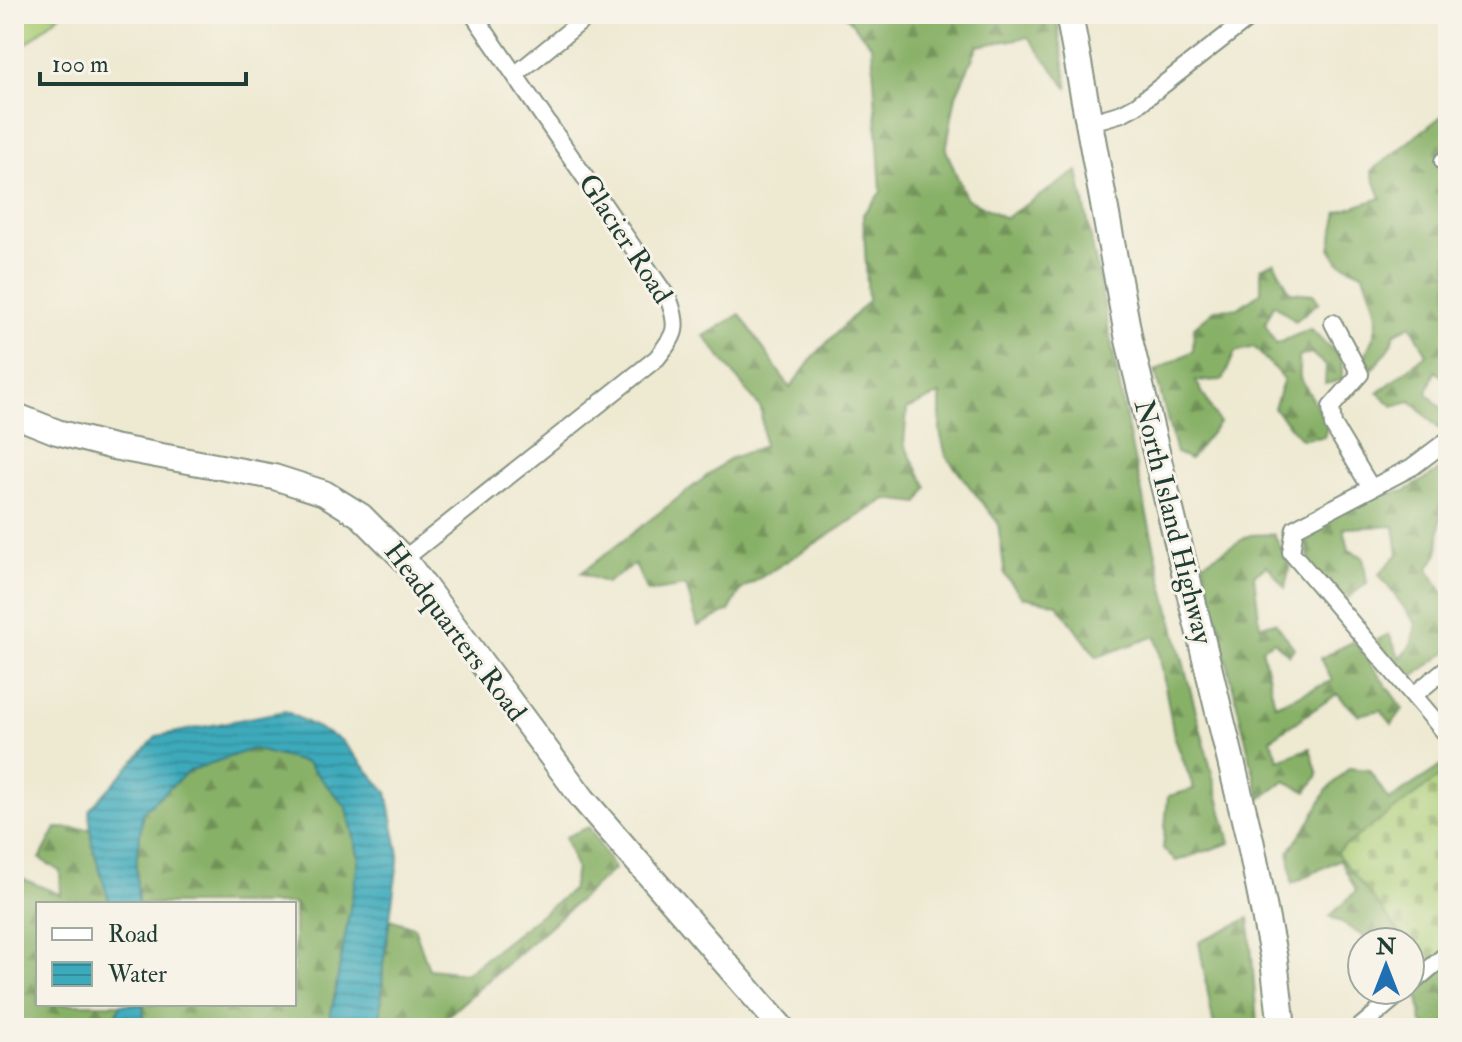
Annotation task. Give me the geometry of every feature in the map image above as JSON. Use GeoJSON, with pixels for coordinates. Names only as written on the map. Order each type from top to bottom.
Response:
{"type":"FeatureCollection","features":[{"type":"Feature","properties":{"kind":"main road","name":"North Island Highway"},"geometry":{"type":"LineString","coordinates":[[1069,14],[1129,340],[1250,840],[1279,992],[1282,1028]]}},
{"type":"Feature","properties":{"kind":"main road","name":"Headquarters Road"},"geometry":{"type":"LineString","coordinates":[[14,415],[57,432],[113,447],[274,477],[324,493],[361,516],[404,559],[583,799],[782,1028]]}},
{"type":"Feature","properties":{"kind":"main road"},"geometry":{"type":"LineString","coordinates":[[1279,992],[1299,1028]]}},
{"type":"Feature","properties":{"kind":"street","name":"Glacier Road"},"geometry":{"type":"LineString","coordinates":[[404,559],[657,358],[671,339],[676,320],[669,300],[473,14]]}},
{"type":"Feature","properties":{"kind":"street"},"geometry":{"type":"LineString","coordinates":[[515,75],[590,14]]}},
{"type":"Feature","properties":{"kind":"street"},"geometry":{"type":"LineString","coordinates":[[1088,123],[1137,105],[1254,14]]}},
{"type":"Feature","properties":{"kind":"street"},"geometry":{"type":"LineString","coordinates":[[1333,323],[1360,374],[1331,407],[1333,425],[1371,488]]}},
{"type":"Feature","properties":{"kind":"street"},"geometry":{"type":"LineString","coordinates":[[1448,440],[1412,467],[1295,528],[1291,552],[1448,736]]}},
{"type":"Feature","properties":{"kind":"street"},"geometry":{"type":"LineString","coordinates":[[1414,695],[1448,667]]}},
{"type":"Feature","properties":{"kind":"street"},"geometry":{"type":"LineString","coordinates":[[1426,972],[1448,953]]}},
{"type":"Feature","properties":{"kind":"street"},"geometry":{"type":"LineString","coordinates":[[1359,1028],[1385,1006]]}},
{"type":"Feature","properties":{"kind":"green space"},"geometry":{"type":"Polygon","coordinates":[[[14,14],[61,14],[14,54],[14,14]]]}},
{"type":"Feature","properties":{"kind":"green space"},"geometry":{"type":"Polygon","coordinates":[[[844,14],[1056,14],[1068,89],[1028,37],[978,46],[956,95],[946,150],[966,198],[1005,218],[1078,171],[1132,450],[1230,843],[1176,861],[1163,849],[1168,796],[1194,789],[1174,736],[1156,636],[1097,657],[1057,604],[1022,597],[1005,575],[998,523],[946,456],[940,432],[940,394],[907,409],[904,444],[927,487],[919,503],[886,499],[741,590],[729,611],[698,626],[686,586],[647,592],[635,564],[606,583],[581,573],[729,459],[764,446],[761,409],[704,336],[740,314],[790,388],[814,356],[868,301],[863,214],[881,192],[872,46],[844,14]]]}},
{"type":"Feature","properties":{"kind":"green space"},"geometry":{"type":"Polygon","coordinates":[[[1448,111],[1448,149],[1443,157],[1448,170],[1448,381],[1435,371],[1427,393],[1442,409],[1448,409],[1447,437],[1411,401],[1393,406],[1378,393],[1427,354],[1411,325],[1395,333],[1389,349],[1373,369],[1362,361],[1376,327],[1376,310],[1364,274],[1339,262],[1330,248],[1338,212],[1381,198],[1371,171],[1448,111]]]}},
{"type":"Feature","properties":{"kind":"green space"},"geometry":{"type":"Polygon","coordinates":[[[1274,262],[1290,292],[1313,294],[1319,302],[1295,321],[1274,304],[1265,324],[1276,344],[1310,329],[1342,359],[1342,380],[1325,384],[1326,366],[1311,353],[1299,357],[1300,378],[1328,424],[1324,437],[1301,439],[1274,408],[1284,379],[1254,347],[1235,352],[1223,380],[1196,381],[1219,423],[1190,459],[1176,453],[1155,371],[1193,351],[1194,327],[1216,309],[1238,308],[1261,292],[1261,268],[1274,262]]]}},
{"type":"Feature","properties":{"kind":"green space"},"geometry":{"type":"Polygon","coordinates":[[[1448,465],[1448,491],[1442,493],[1438,554],[1428,569],[1448,600],[1448,651],[1409,680],[1375,641],[1389,634],[1400,658],[1411,646],[1416,624],[1379,574],[1398,554],[1394,526],[1344,528],[1349,550],[1363,557],[1367,583],[1343,602],[1311,569],[1302,524],[1369,497],[1405,491],[1448,465]]]}},
{"type":"Feature","properties":{"kind":"green space"},"geometry":{"type":"Polygon","coordinates":[[[1274,534],[1290,566],[1285,588],[1267,565],[1254,575],[1260,626],[1275,622],[1294,648],[1289,655],[1274,641],[1262,648],[1275,705],[1332,681],[1321,658],[1354,641],[1403,709],[1392,724],[1381,710],[1358,715],[1337,694],[1271,739],[1279,760],[1310,748],[1318,775],[1307,792],[1285,781],[1260,799],[1203,563],[1250,535],[1274,534]]]}},
{"type":"Feature","properties":{"kind":"green space"},"geometry":{"type":"Polygon","coordinates":[[[252,749],[306,762],[347,808],[359,859],[326,1028],[144,1028],[143,1006],[296,1006],[296,902],[138,902],[136,865],[143,810],[189,771],[252,749]]]}},
{"type":"Feature","properties":{"kind":"green space"},"geometry":{"type":"Polygon","coordinates":[[[1447,762],[1448,931],[1443,947],[1426,959],[1426,926],[1346,926],[1330,916],[1356,891],[1340,859],[1292,884],[1289,851],[1311,820],[1326,791],[1349,768],[1369,770],[1389,800],[1447,762]]]}},
{"type":"Feature","properties":{"kind":"green space"},"geometry":{"type":"Polygon","coordinates":[[[1448,771],[1448,953],[1429,969],[1426,965],[1426,926],[1395,926],[1336,852],[1448,771]]]}},
{"type":"Feature","properties":{"kind":"green space"},"geometry":{"type":"Polygon","coordinates":[[[589,827],[614,869],[442,1021],[440,1028],[380,1028],[383,966],[390,919],[414,927],[429,969],[466,973],[572,890],[576,869],[565,837],[589,827]]]}},
{"type":"Feature","properties":{"kind":"green space"},"geometry":{"type":"Polygon","coordinates":[[[56,828],[91,829],[92,844],[109,902],[36,902],[36,1006],[120,1006],[111,1028],[14,1028],[14,875],[61,895],[60,871],[40,859],[56,828]]]}},
{"type":"Feature","properties":{"kind":"green space"},"geometry":{"type":"Polygon","coordinates":[[[1249,918],[1257,1024],[1244,1028],[1214,1028],[1199,942],[1249,918]]]}},
{"type":"Feature","properties":{"kind":"green space"},"geometry":{"type":"Polygon","coordinates":[[[1448,963],[1448,1021],[1435,1028],[1422,1024],[1420,1006],[1426,1006],[1426,980],[1448,963]]]}},
{"type":"Feature","properties":{"kind":"water"},"geometry":{"type":"Polygon","coordinates":[[[285,711],[341,740],[387,792],[399,855],[383,966],[380,1028],[326,1028],[359,858],[347,808],[307,763],[252,749],[189,771],[143,811],[136,865],[138,902],[109,902],[92,844],[89,810],[157,736],[285,711]]]}},
{"type":"Feature","properties":{"kind":"water"},"geometry":{"type":"Polygon","coordinates":[[[120,1006],[143,1006],[144,1028],[111,1028],[120,1006]]]}}]}
